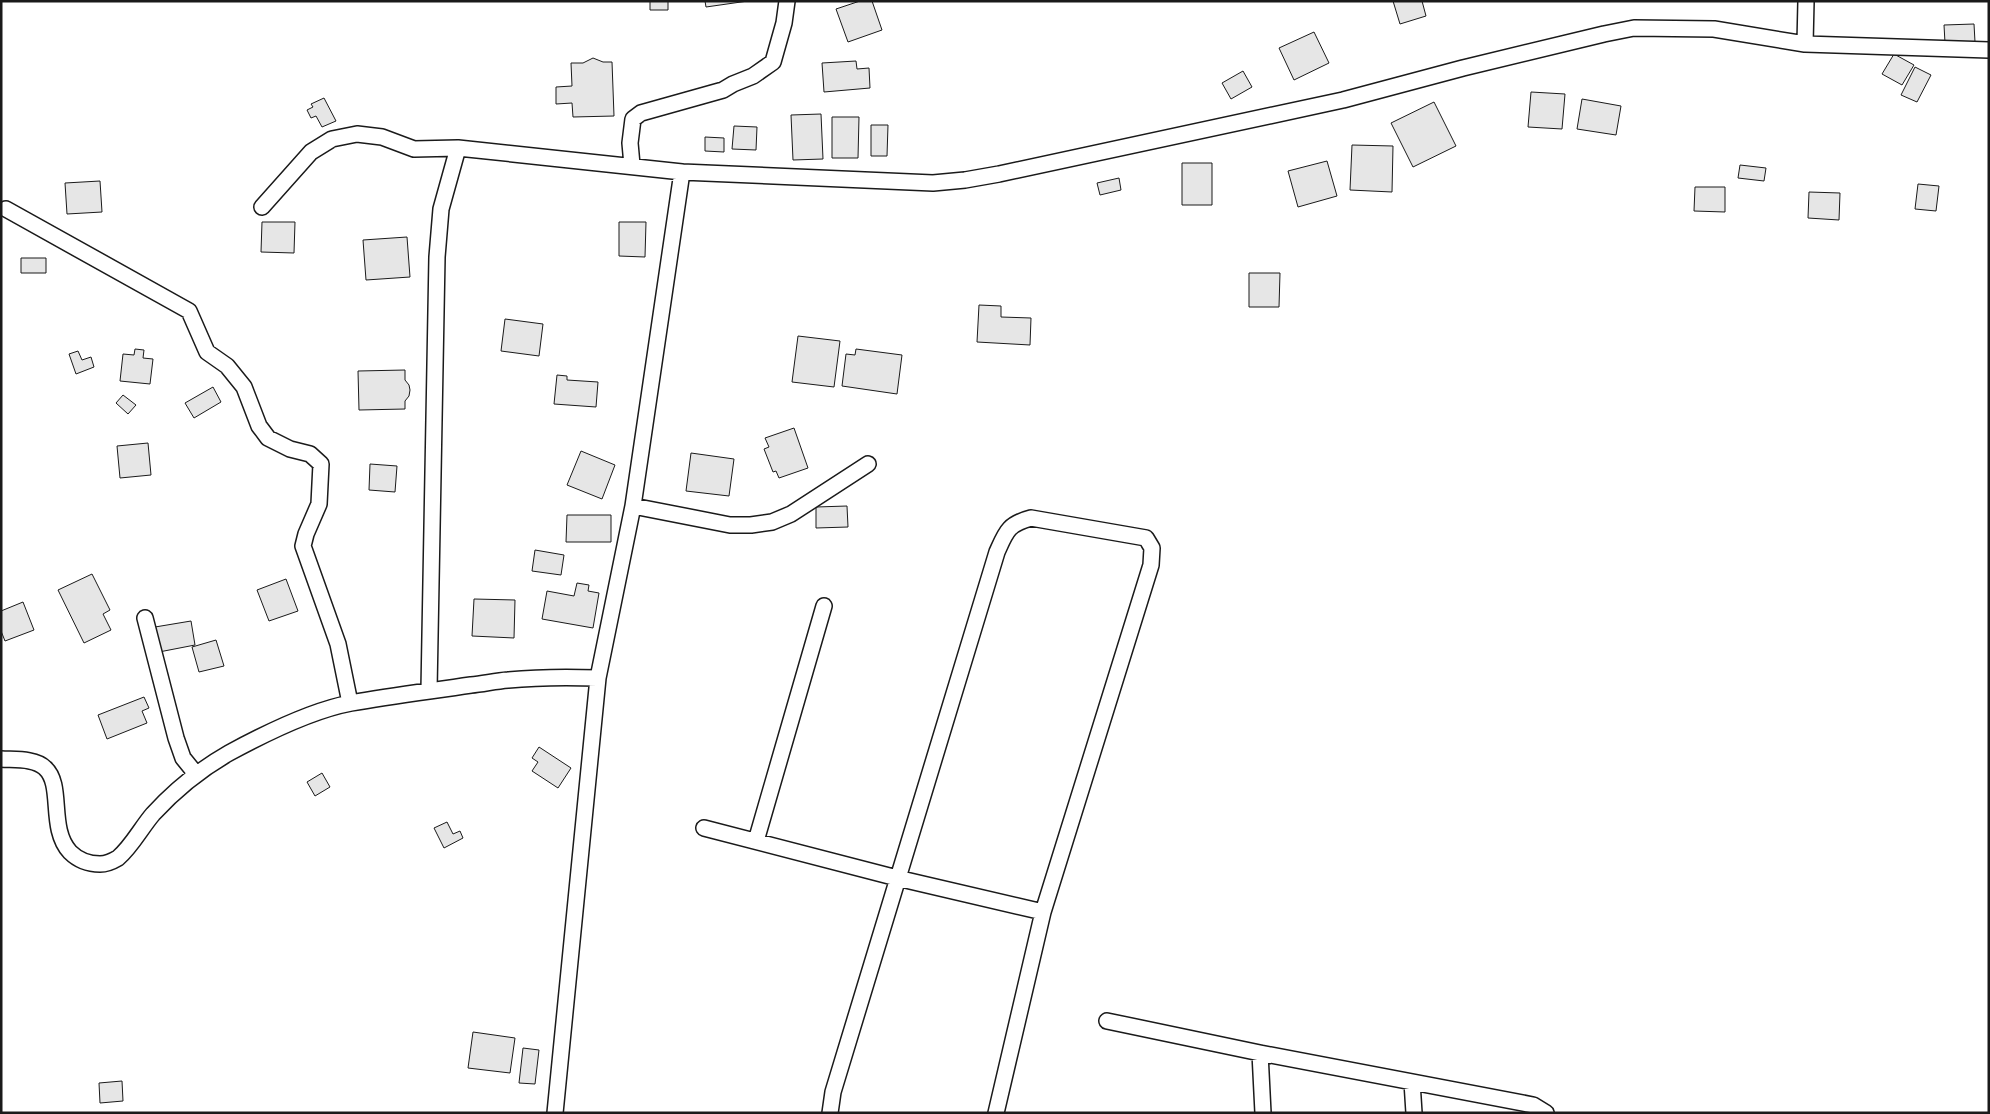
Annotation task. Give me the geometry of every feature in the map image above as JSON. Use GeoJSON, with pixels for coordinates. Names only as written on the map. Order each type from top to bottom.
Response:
{"type":"FeatureCollection","features":[{"type":"Feature","properties":{"kind":"street"},"geometry":{"type":"LineString","coordinates":[[632,165],[630,143],[634,119],[641,113],[723,90],[753,76],[773,62],[784,23],[786,1]]}},
{"type":"Feature","properties":{"kind":"street"},"geometry":{"type":"LineString","coordinates":[[1805,44],[1806,1]]}},
{"type":"Feature","properties":{"kind":"street"},"geometry":{"type":"LineString","coordinates":[[262,207],[311,152],[332,139],[357,134],[382,137],[414,150],[458,148],[632,165],[682,172],[933,183],[965,180],[1343,100],[1463,68],[1634,28],[1714,29],[1805,44],[1989,50]]}},
{"type":"Feature","properties":{"kind":"street"},"geometry":{"type":"LineString","coordinates":[[429,690],[437,257],[441,208],[458,148]]}},
{"type":"Feature","properties":{"kind":"street"},"geometry":{"type":"LineString","coordinates":[[554,1113],[598,678],[634,506],[682,172]]}},
{"type":"Feature","properties":{"kind":"street"},"geometry":{"type":"LineString","coordinates":[[6,209],[189,311],[207,352],[227,366],[244,387],[259,426],[268,438],[290,449],[310,454],[321,464],[319,504],[303,546],[338,644],[350,703]]}},
{"type":"Feature","properties":{"kind":"street"},"geometry":{"type":"LineString","coordinates":[[634,506],[730,525],[772,522],[791,514],[868,464]]}},
{"type":"Feature","properties":{"kind":"street"},"geometry":{"type":"LineString","coordinates":[[830,1113],[833,1092],[997,552],[1008,529],[1017,522],[1031,518],[1146,538],[1152,548],[1151,565],[1043,912],[996,1113]]}},
{"type":"Feature","properties":{"kind":"street"},"geometry":{"type":"LineString","coordinates":[[756,841],[824,606]]}},
{"type":"Feature","properties":{"kind":"street"},"geometry":{"type":"LineString","coordinates":[[145,618],[176,738],[183,758],[196,774]]}},
{"type":"Feature","properties":{"kind":"street"},"geometry":{"type":"LineString","coordinates":[[1,759],[38,763],[45,768],[51,775],[54,786],[57,824],[61,838],[75,858],[85,863],[103,864],[116,860],[164,803],[196,774],[230,753],[303,718],[350,703],[429,690],[538,677],[598,678]]}},
{"type":"Feature","properties":{"kind":"street"},"geometry":{"type":"LineString","coordinates":[[704,828],[897,878],[1043,912]]}},
{"type":"Feature","properties":{"kind":"street"},"geometry":{"type":"LineString","coordinates":[[1107,1021],[1260,1053],[1533,1105],[1546,1113]]}},
{"type":"Feature","properties":{"kind":"street"},"geometry":{"type":"LineString","coordinates":[[1260,1053],[1262,1113]]}},
{"type":"Feature","properties":{"kind":"street"},"geometry":{"type":"LineString","coordinates":[[1412,1082],[1414,1113]]}},
{"type":"Feature","properties":{"kind":"building"},"geometry":{"type":"Polygon","coordinates":[[[650,1],[668,1],[668,10],[650,10],[650,1]]]}},
{"type":"Feature","properties":{"kind":"building"},"geometry":{"type":"Polygon","coordinates":[[[705,1],[748,1],[706,7],[705,1]]]}},
{"type":"Feature","properties":{"kind":"building"},"geometry":{"type":"Polygon","coordinates":[[[860,1],[872,1],[882,30],[848,42],[836,9],[860,1]]]}},
{"type":"Feature","properties":{"kind":"building"},"geometry":{"type":"Polygon","coordinates":[[[1393,1],[1422,1],[1426,16],[1400,24],[1393,1]]]}},
{"type":"Feature","properties":{"kind":"building"},"geometry":{"type":"Polygon","coordinates":[[[1974,24],[1975,42],[1945,43],[1944,25],[1974,24]]]}},
{"type":"Feature","properties":{"kind":"building"},"geometry":{"type":"Polygon","coordinates":[[[1314,32],[1329,63],[1294,80],[1279,48],[1314,32]]]}},
{"type":"Feature","properties":{"kind":"building"},"geometry":{"type":"Polygon","coordinates":[[[1894,54],[1914,65],[1902,85],[1882,74],[1894,54]]]}},
{"type":"Feature","properties":{"kind":"building"},"geometry":{"type":"Polygon","coordinates":[[[593,58],[603,62],[612,62],[614,116],[573,117],[572,103],[556,104],[556,87],[572,86],[571,63],[583,63],[593,58]]]}},
{"type":"Feature","properties":{"kind":"building"},"geometry":{"type":"Polygon","coordinates":[[[856,61],[857,69],[869,68],[870,88],[824,92],[822,63],[856,61]]]}},
{"type":"Feature","properties":{"kind":"building"},"geometry":{"type":"Polygon","coordinates":[[[1915,67],[1931,75],[1917,102],[1901,95],[1915,67]]]}},
{"type":"Feature","properties":{"kind":"building"},"geometry":{"type":"Polygon","coordinates":[[[1243,71],[1252,87],[1231,99],[1222,83],[1243,71]]]}},
{"type":"Feature","properties":{"kind":"building"},"geometry":{"type":"Polygon","coordinates":[[[1531,92],[1565,94],[1562,129],[1528,127],[1531,92]]]}},
{"type":"Feature","properties":{"kind":"building"},"geometry":{"type":"Polygon","coordinates":[[[324,98],[336,121],[322,127],[316,116],[311,118],[307,110],[313,107],[311,104],[324,98]]]}},
{"type":"Feature","properties":{"kind":"building"},"geometry":{"type":"Polygon","coordinates":[[[1582,99],[1621,106],[1616,135],[1577,129],[1582,99]]]}},
{"type":"Feature","properties":{"kind":"building"},"geometry":{"type":"Polygon","coordinates":[[[1434,102],[1456,146],[1413,167],[1391,123],[1434,102]]]}},
{"type":"Feature","properties":{"kind":"building"},"geometry":{"type":"Polygon","coordinates":[[[821,114],[823,159],[793,160],[791,115],[821,114]]]}},
{"type":"Feature","properties":{"kind":"building"},"geometry":{"type":"Polygon","coordinates":[[[832,117],[859,117],[858,158],[832,158],[832,117]]]}},
{"type":"Feature","properties":{"kind":"building"},"geometry":{"type":"Polygon","coordinates":[[[871,125],[888,125],[887,156],[871,156],[871,125]]]}},
{"type":"Feature","properties":{"kind":"building"},"geometry":{"type":"Polygon","coordinates":[[[734,126],[757,127],[756,150],[732,149],[734,126]]]}},
{"type":"Feature","properties":{"kind":"building"},"geometry":{"type":"Polygon","coordinates":[[[705,137],[724,138],[724,152],[705,151],[705,137]]]}},
{"type":"Feature","properties":{"kind":"building"},"geometry":{"type":"Polygon","coordinates":[[[1352,145],[1393,146],[1392,192],[1350,190],[1352,145]]]}},
{"type":"Feature","properties":{"kind":"building"},"geometry":{"type":"Polygon","coordinates":[[[1327,161],[1337,196],[1298,207],[1288,171],[1327,161]]]}},
{"type":"Feature","properties":{"kind":"building"},"geometry":{"type":"Polygon","coordinates":[[[1182,163],[1212,163],[1212,205],[1182,205],[1182,163]]]}},
{"type":"Feature","properties":{"kind":"building"},"geometry":{"type":"Polygon","coordinates":[[[1740,165],[1766,168],[1764,181],[1738,178],[1740,165]]]}},
{"type":"Feature","properties":{"kind":"building"},"geometry":{"type":"Polygon","coordinates":[[[1119,178],[1121,190],[1100,195],[1097,183],[1119,178]]]}},
{"type":"Feature","properties":{"kind":"building"},"geometry":{"type":"Polygon","coordinates":[[[100,181],[102,212],[67,214],[65,183],[100,181]]]}},
{"type":"Feature","properties":{"kind":"building"},"geometry":{"type":"Polygon","coordinates":[[[1918,184],[1939,186],[1936,211],[1915,209],[1918,184]]]}},
{"type":"Feature","properties":{"kind":"building"},"geometry":{"type":"Polygon","coordinates":[[[1695,187],[1725,187],[1725,212],[1694,211],[1695,187]]]}},
{"type":"Feature","properties":{"kind":"building"},"geometry":{"type":"Polygon","coordinates":[[[1809,192],[1840,193],[1839,220],[1808,218],[1809,192]]]}},
{"type":"Feature","properties":{"kind":"building"},"geometry":{"type":"Polygon","coordinates":[[[262,222],[295,222],[294,253],[261,252],[262,222]]]}},
{"type":"Feature","properties":{"kind":"building"},"geometry":{"type":"Polygon","coordinates":[[[619,222],[646,222],[645,257],[619,256],[619,222]]]}},
{"type":"Feature","properties":{"kind":"building"},"geometry":{"type":"Polygon","coordinates":[[[407,237],[410,277],[366,280],[363,240],[407,237]]]}},
{"type":"Feature","properties":{"kind":"building"},"geometry":{"type":"Polygon","coordinates":[[[21,258],[46,258],[46,273],[21,273],[21,258]]]}},
{"type":"Feature","properties":{"kind":"building"},"geometry":{"type":"Polygon","coordinates":[[[1249,273],[1280,273],[1279,307],[1249,307],[1249,273]]]}},
{"type":"Feature","properties":{"kind":"building"},"geometry":{"type":"Polygon","coordinates":[[[979,305],[1001,306],[1001,317],[1031,318],[1030,345],[977,342],[979,305]]]}},
{"type":"Feature","properties":{"kind":"building"},"geometry":{"type":"Polygon","coordinates":[[[505,319],[543,324],[539,356],[501,351],[505,319]]]}},
{"type":"Feature","properties":{"kind":"building"},"geometry":{"type":"Polygon","coordinates":[[[798,336],[840,341],[834,387],[792,382],[798,336]]]}},
{"type":"Feature","properties":{"kind":"building"},"geometry":{"type":"Polygon","coordinates":[[[135,349],[144,350],[143,358],[153,359],[150,384],[120,381],[123,354],[134,355],[135,349]]]}},
{"type":"Feature","properties":{"kind":"building"},"geometry":{"type":"Polygon","coordinates":[[[856,349],[902,355],[897,394],[842,386],[846,354],[855,355],[856,349]]]}},
{"type":"Feature","properties":{"kind":"building"},"geometry":{"type":"Polygon","coordinates":[[[78,351],[82,360],[91,357],[94,367],[76,374],[69,354],[78,351]]]}},
{"type":"Feature","properties":{"kind":"building"},"geometry":{"type":"Polygon","coordinates":[[[405,370],[405,380],[410,390],[409,396],[405,401],[405,409],[359,410],[358,371],[405,370]]]}},
{"type":"Feature","properties":{"kind":"building"},"geometry":{"type":"Polygon","coordinates":[[[557,375],[567,376],[567,380],[598,382],[596,407],[554,404],[557,375]]]}},
{"type":"Feature","properties":{"kind":"building"},"geometry":{"type":"Polygon","coordinates":[[[213,387],[221,402],[194,418],[185,403],[213,387]]]}},
{"type":"Feature","properties":{"kind":"building"},"geometry":{"type":"Polygon","coordinates":[[[123,395],[136,405],[128,414],[116,403],[123,395]]]}},
{"type":"Feature","properties":{"kind":"building"},"geometry":{"type":"Polygon","coordinates":[[[794,428],[808,468],[779,478],[776,471],[773,472],[764,449],[769,447],[765,438],[794,428]]]}},
{"type":"Feature","properties":{"kind":"building"},"geometry":{"type":"Polygon","coordinates":[[[148,443],[151,475],[120,478],[117,446],[148,443]]]}},
{"type":"Feature","properties":{"kind":"building"},"geometry":{"type":"Polygon","coordinates":[[[581,451],[615,465],[602,499],[567,485],[581,451]]]}},
{"type":"Feature","properties":{"kind":"building"},"geometry":{"type":"Polygon","coordinates":[[[691,453],[734,459],[729,496],[686,491],[691,453]]]}},
{"type":"Feature","properties":{"kind":"building"},"geometry":{"type":"Polygon","coordinates":[[[370,464],[397,466],[395,492],[369,490],[370,464]]]}},
{"type":"Feature","properties":{"kind":"building"},"geometry":{"type":"Polygon","coordinates":[[[847,506],[848,527],[816,528],[816,507],[847,506]]]}},
{"type":"Feature","properties":{"kind":"building"},"geometry":{"type":"Polygon","coordinates":[[[567,515],[611,515],[611,542],[566,542],[567,515]]]}},
{"type":"Feature","properties":{"kind":"building"},"geometry":{"type":"Polygon","coordinates":[[[535,550],[564,555],[561,575],[532,571],[535,550]]]}},
{"type":"Feature","properties":{"kind":"building"},"geometry":{"type":"Polygon","coordinates":[[[92,574],[110,610],[103,614],[111,630],[84,643],[58,590],[92,574]]]}},
{"type":"Feature","properties":{"kind":"building"},"geometry":{"type":"Polygon","coordinates":[[[286,579],[298,611],[269,621],[257,590],[286,579]]]}},
{"type":"Feature","properties":{"kind":"building"},"geometry":{"type":"Polygon","coordinates":[[[577,583],[589,585],[588,591],[599,593],[593,628],[542,619],[547,591],[574,596],[577,583]]]}},
{"type":"Feature","properties":{"kind":"building"},"geometry":{"type":"Polygon","coordinates":[[[474,599],[515,600],[514,638],[472,636],[474,599]]]}},
{"type":"Feature","properties":{"kind":"building"},"geometry":{"type":"Polygon","coordinates":[[[23,602],[34,630],[5,641],[1,631],[1,611],[23,602]]]}},
{"type":"Feature","properties":{"kind":"building"},"geometry":{"type":"Polygon","coordinates":[[[191,621],[195,645],[159,652],[155,627],[191,621]]]}},
{"type":"Feature","properties":{"kind":"building"},"geometry":{"type":"Polygon","coordinates":[[[216,640],[224,666],[199,672],[192,647],[216,640]]]}},
{"type":"Feature","properties":{"kind":"building"},"geometry":{"type":"Polygon","coordinates":[[[144,697],[149,708],[142,711],[147,723],[107,739],[98,715],[144,697]]]}},
{"type":"Feature","properties":{"kind":"building"},"geometry":{"type":"Polygon","coordinates":[[[539,747],[571,768],[558,788],[532,771],[538,762],[532,758],[539,747]]]}},
{"type":"Feature","properties":{"kind":"building"},"geometry":{"type":"Polygon","coordinates":[[[322,773],[330,787],[315,796],[307,782],[322,773]]]}},
{"type":"Feature","properties":{"kind":"building"},"geometry":{"type":"Polygon","coordinates":[[[447,822],[453,834],[460,831],[463,838],[444,848],[434,828],[447,822]]]}},
{"type":"Feature","properties":{"kind":"building"},"geometry":{"type":"Polygon","coordinates":[[[473,1032],[515,1038],[510,1073],[468,1068],[473,1032]]]}},
{"type":"Feature","properties":{"kind":"building"},"geometry":{"type":"Polygon","coordinates":[[[523,1048],[539,1050],[535,1084],[519,1083],[523,1048]]]}},
{"type":"Feature","properties":{"kind":"building"},"geometry":{"type":"Polygon","coordinates":[[[122,1081],[123,1101],[100,1103],[99,1083],[122,1081]]]}}]}
